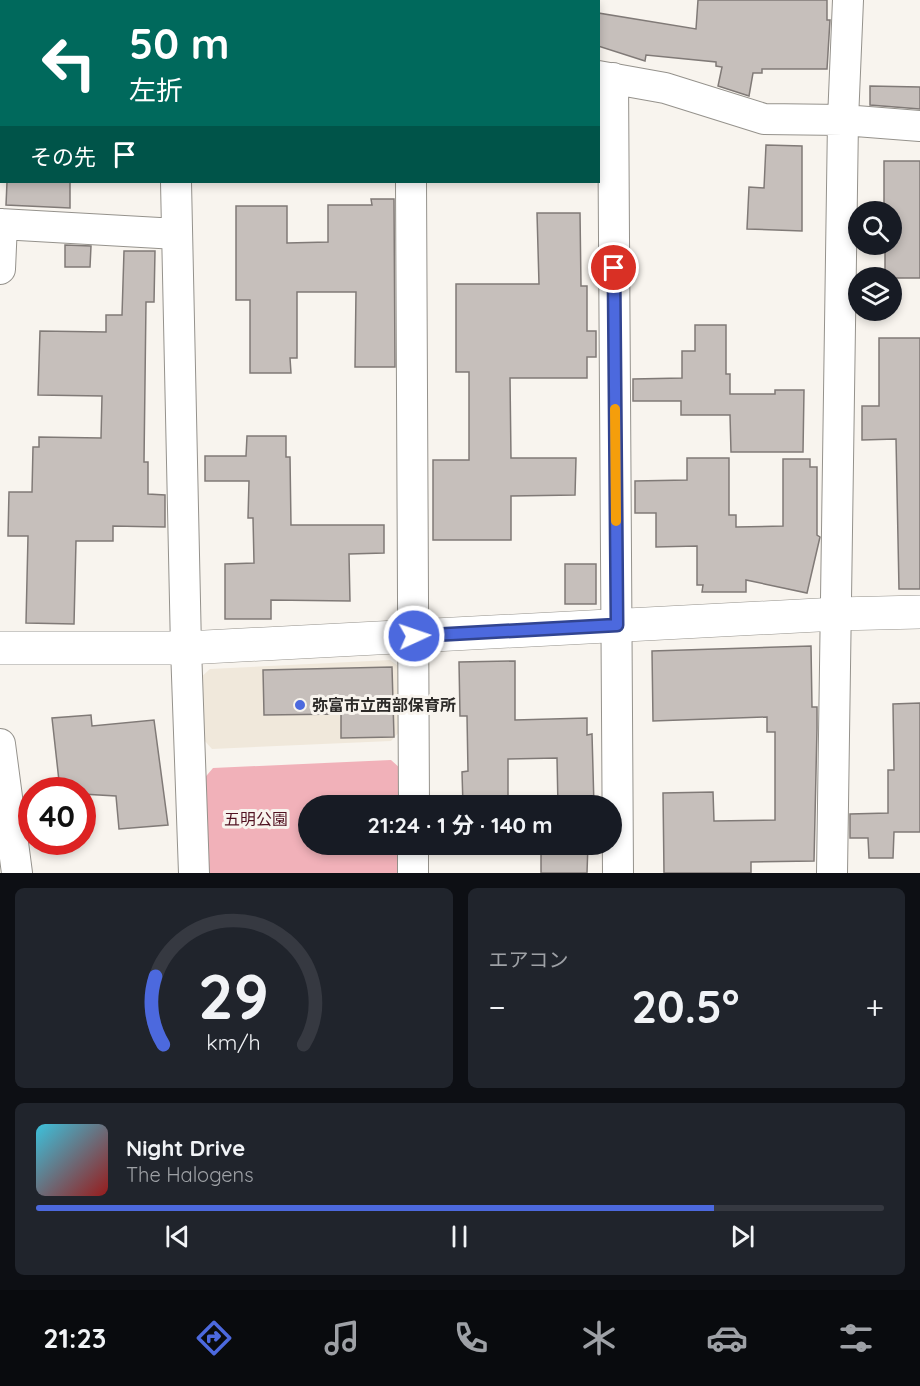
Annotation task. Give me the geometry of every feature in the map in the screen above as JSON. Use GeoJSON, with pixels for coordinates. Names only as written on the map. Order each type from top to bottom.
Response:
{"type":"FeatureCollection","features":[{"type":"Feature","properties":{"kind":"street"},"geometry":{"type":"LineString","coordinates":[[832,873],[843,120],[848,0]]}},
{"type":"Feature","properties":{"kind":"street"},"geometry":{"type":"LineString","coordinates":[[618,873],[617,625],[606,77],[665,88],[765,119],[843,120],[920,126]]}},
{"type":"Feature","properties":{"kind":"street"},"geometry":{"type":"LineString","coordinates":[[176,183],[186,648],[194,873]]}},
{"type":"Feature","properties":{"kind":"street"},"geometry":{"type":"LineString","coordinates":[[411,183],[414,795]]}},
{"type":"Feature","properties":{"kind":"street"},"geometry":{"type":"LineString","coordinates":[[0,269],[1,224],[177,234]]}},
{"type":"Feature","properties":{"kind":"street"},"geometry":{"type":"LineString","coordinates":[[0,648],[186,648],[837,614],[920,612]]}},
{"type":"Feature","properties":{"kind":"street"},"geometry":{"type":"LineString","coordinates":[[0,744],[17,873]]}},
{"type":"Feature","properties":{"kind":"street"},"geometry":{"type":"LineString","coordinates":[[413,855],[413,873]]}},
{"type":"Feature","properties":{"kind":"shaded area","name":"弥富市立西部保育所"},"geometry":{"type":"Polygon","coordinates":[[[390,660],[401,668],[400,731],[391,741],[212,749],[203,739],[199,679],[210,669],[390,660]]]}},
{"type":"Feature","properties":{"kind":"green space","name":"五明公園"},"geometry":{"type":"Polygon","coordinates":[[[391,760],[401,769],[401,795],[298,795],[298,855],[401,855],[401,873],[206,873],[202,781],[213,768],[391,760]]]}},
{"type":"Feature","properties":{"kind":"building"},"geometry":{"type":"Polygon","coordinates":[[[698,0],[827,0],[827,20],[830,20],[827,69],[762,69],[762,73],[753,73],[749,96],[718,86],[722,67],[716,66],[716,62],[646,55],[645,61],[600,47],[600,13],[696,29],[698,0]]]}},
{"type":"Feature","properties":{"kind":"building"},"geometry":{"type":"Polygon","coordinates":[[[870,86],[920,87],[920,109],[870,105],[870,86]]]}},
{"type":"Feature","properties":{"kind":"building"},"geometry":{"type":"Polygon","coordinates":[[[766,145],[802,146],[802,231],[747,229],[749,187],[764,188],[766,145]]]}},
{"type":"Feature","properties":{"kind":"building"},"geometry":{"type":"Polygon","coordinates":[[[884,161],[920,161],[920,278],[902,278],[902,267],[885,267],[885,255],[902,255],[902,201],[884,201],[884,161]]]}},
{"type":"Feature","properties":{"kind":"building"},"geometry":{"type":"Polygon","coordinates":[[[7,183],[70,183],[70,208],[6,205],[7,183]]]}},
{"type":"Feature","properties":{"kind":"building"},"geometry":{"type":"Polygon","coordinates":[[[371,199],[394,199],[395,367],[355,367],[356,292],[297,292],[297,358],[290,358],[291,373],[250,373],[250,300],[236,300],[236,206],[287,206],[287,243],[328,242],[328,205],[372,205],[371,199]]]}},
{"type":"Feature","properties":{"kind":"building"},"geometry":{"type":"Polygon","coordinates":[[[537,213],[580,213],[581,286],[587,286],[587,331],[596,331],[596,357],[587,357],[587,378],[510,378],[511,458],[576,458],[575,495],[511,496],[511,540],[433,540],[433,460],[469,460],[469,372],[456,372],[456,284],[539,284],[537,213]]]}},
{"type":"Feature","properties":{"kind":"building"},"geometry":{"type":"Polygon","coordinates":[[[65,245],[91,246],[90,267],[65,267],[65,245]]]}},
{"type":"Feature","properties":{"kind":"building"},"geometry":{"type":"Polygon","coordinates":[[[124,251],[155,251],[154,302],[146,302],[144,462],[148,462],[148,494],[165,495],[165,527],[113,526],[113,541],[76,541],[74,624],[26,623],[28,536],[8,536],[9,492],[32,492],[33,447],[39,447],[39,437],[101,438],[102,396],[38,395],[40,331],[106,332],[106,315],[122,315],[124,251]]]}},
{"type":"Feature","properties":{"kind":"building"},"geometry":{"type":"Polygon","coordinates":[[[695,325],[726,325],[726,374],[730,374],[730,394],[775,394],[775,390],[804,390],[803,452],[731,452],[730,415],[681,415],[681,401],[633,401],[633,379],[682,378],[682,351],[695,351],[695,325]]]}},
{"type":"Feature","properties":{"kind":"building"},"geometry":{"type":"Polygon","coordinates":[[[879,338],[920,338],[920,589],[899,589],[896,439],[862,440],[862,406],[879,406],[879,338]]]}},
{"type":"Feature","properties":{"kind":"building"},"geometry":{"type":"Polygon","coordinates":[[[247,436],[286,436],[286,457],[290,457],[291,525],[384,525],[384,553],[349,554],[350,601],[271,600],[271,619],[225,619],[225,564],[254,563],[253,518],[248,518],[249,481],[205,481],[205,456],[246,456],[247,436]]]}},
{"type":"Feature","properties":{"kind":"building"},"geometry":{"type":"Polygon","coordinates":[[[687,458],[729,458],[729,515],[736,515],[736,527],[783,526],[783,459],[810,459],[810,467],[817,467],[817,535],[820,537],[807,593],[746,580],[746,592],[702,592],[703,585],[697,585],[697,546],[656,547],[656,513],[635,513],[635,481],[687,480],[687,458]]]}},
{"type":"Feature","properties":{"kind":"building"},"geometry":{"type":"Polygon","coordinates":[[[565,564],[596,564],[596,604],[565,604],[565,564]]]}},
{"type":"Feature","properties":{"kind":"building"},"geometry":{"type":"Polygon","coordinates":[[[811,646],[812,707],[817,707],[814,861],[751,862],[751,873],[664,873],[663,793],[713,792],[714,821],[775,820],[775,732],[767,732],[767,717],[653,721],[652,651],[811,646]]]}},
{"type":"Feature","properties":{"kind":"building"},"geometry":{"type":"Polygon","coordinates":[[[515,661],[515,720],[587,718],[587,735],[592,734],[594,795],[558,795],[557,758],[508,759],[508,795],[463,795],[462,772],[468,771],[467,716],[460,716],[459,662],[515,661]]]}},
{"type":"Feature","properties":{"kind":"building"},"geometry":{"type":"Polygon","coordinates":[[[392,667],[394,737],[341,738],[341,714],[264,715],[263,670],[392,667]]]}},
{"type":"Feature","properties":{"kind":"building"},"geometry":{"type":"Polygon","coordinates":[[[920,703],[920,832],[894,832],[893,858],[869,858],[868,838],[850,838],[850,814],[888,813],[888,770],[894,770],[893,704],[920,703]]]}},
{"type":"Feature","properties":{"kind":"building"},"geometry":{"type":"Polygon","coordinates":[[[91,715],[92,726],[154,720],[168,825],[119,829],[116,796],[96,795],[96,777],[59,777],[52,718],[91,715]]]}},
{"type":"Feature","properties":{"kind":"building"},"geometry":{"type":"Polygon","coordinates":[[[541,855],[588,855],[587,873],[541,873],[541,855]]]}},
{"type":"Feature","properties":{"kind":"slow traffic"},"geometry":{"type":"LineString","coordinates":[[615,409],[616,521]]}},
{"type":"Feature","properties":{"kind":"place","name":"弥富市立西部保育所"},"geometry":{"type":"Point","coordinates":[300,705]}},
{"type":"Feature","properties":{"kind":"route"},"geometry":{"type":"LineString","coordinates":[[414,636],[617,625],[614,268]]}}]}
